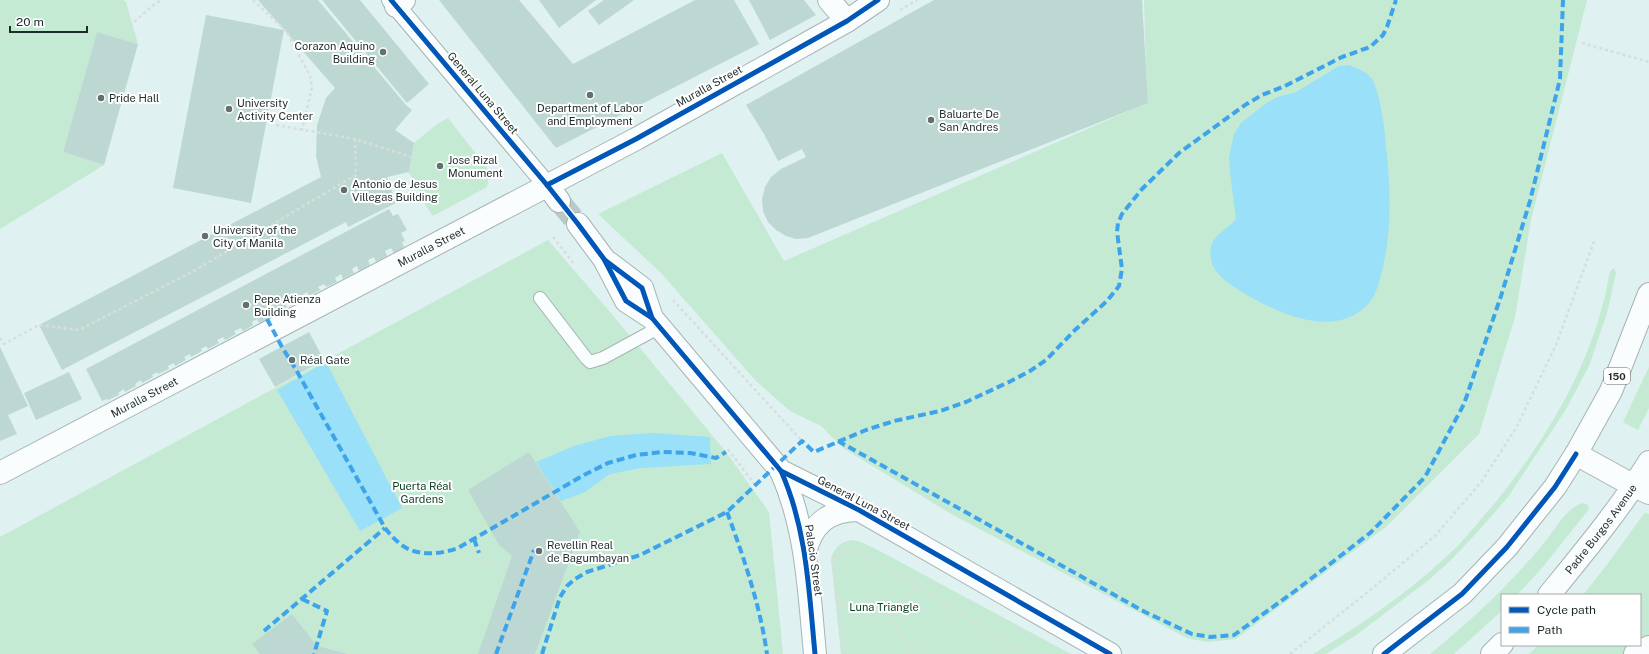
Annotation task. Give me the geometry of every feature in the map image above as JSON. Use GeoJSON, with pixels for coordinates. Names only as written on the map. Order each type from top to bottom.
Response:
{"type":"FeatureCollection","features":[{"type":"Feature","properties":{"kind":"street"},"geometry":{"type":"LineString","coordinates":[[829,0],[847,21]]}},
{"type":"Feature","properties":{"kind":"street","name":"Muralla Street"},"geometry":{"type":"LineString","coordinates":[[0,473],[553,193],[636,139],[847,21],[878,0]]}},
{"type":"Feature","properties":{"kind":"street","name":"General Luna Street"},"geometry":{"type":"LineString","coordinates":[[397,2],[553,193]]}},
{"type":"Feature","properties":{"kind":"street","name":"General Luna Street"},"geometry":{"type":"LineString","coordinates":[[578,224],[604,259],[642,288],[656,322],[781,471],[859,510],[1110,654]]}},
{"type":"Feature","properties":{"kind":"street","name":"150"},"geometry":{"type":"LineString","coordinates":[[1384,654],[1462,594],[1507,547],[1555,487],[1576,454],[1611,391],[1649,294]]}},
{"type":"Feature","properties":{"kind":"street"},"geometry":{"type":"LineString","coordinates":[[1576,454],[1641,490]]}},
{"type":"Feature","properties":{"kind":"street","name":"Padre Burgos Avenue"},"geometry":{"type":"LineString","coordinates":[[1550,594],[1592,542],[1641,490],[1649,462]]}},
{"type":"Feature","properties":{"kind":"street","name":"Palacio Street"},"geometry":{"type":"LineString","coordinates":[[781,471],[790,492],[796,512],[805,554],[815,654]]}},
{"type":"Feature","properties":{"kind":"street"},"geometry":{"type":"LineString","coordinates":[[805,554],[812,533],[818,524],[837,513],[848,510],[859,510]]}},
{"type":"Feature","properties":{"kind":"street"},"geometry":{"type":"LineString","coordinates":[[1492,654],[1501,645]]}},
{"type":"Feature","properties":{"kind":"street"},"geometry":{"type":"LineString","coordinates":[[1635,654],[1649,646]]}},
{"type":"Feature","properties":{"kind":"lane"},"geometry":{"type":"LineString","coordinates":[[540,298],[590,362],[603,358],[656,322]]}},
{"type":"Feature","properties":{"kind":"path"},"geometry":{"type":"LineString","coordinates":[[121,34],[152,6],[162,0]]}},
{"type":"Feature","properties":{"kind":"path"},"geometry":{"type":"LineString","coordinates":[[254,0],[287,32],[310,76],[312,87],[302,130]]}},
{"type":"Feature","properties":{"kind":"path"},"geometry":{"type":"LineString","coordinates":[[1582,43],[1649,62]]}},
{"type":"Feature","properties":{"kind":"path"},"geometry":{"type":"LineString","coordinates":[[276,125],[355,139],[412,158]]}},
{"type":"Feature","properties":{"kind":"path"},"geometry":{"type":"LineString","coordinates":[[0,338],[4,344],[39,325],[79,330],[192,272],[356,174],[355,139]]}},
{"type":"Feature","properties":{"kind":"path"},"geometry":{"type":"LineString","coordinates":[[1290,654],[1369,591],[1434,536],[1482,482],[1516,428],[1556,345],[1595,239]]}},
{"type":"Feature","properties":{"kind":"path"},"geometry":{"type":"LineString","coordinates":[[668,294],[802,441]]}},
{"type":"Feature","properties":{"kind":"path"},"geometry":{"type":"LineString","coordinates":[[846,654],[833,564],[838,554],[848,549],[862,552],[1025,654]]}},
{"type":"Feature","properties":{"kind":"path"},"geometry":{"type":"LineString","coordinates":[[479,553],[488,567],[510,562]]}},
{"type":"Feature","properties":{"kind":"path"},"geometry":{"type":"LineString","coordinates":[[889,615],[917,586]]}},
{"type":"Feature","properties":{"kind":"path"},"geometry":{"type":"LineString","coordinates":[[838,602],[889,615],[916,654]]}},
{"type":"Feature","properties":{"kind":"green space"},"geometry":{"type":"Polygon","coordinates":[[[0,0],[123,0],[126,2],[138,44],[97,32],[63,152],[104,165],[0,229],[0,0]]]}},
{"type":"Feature","properties":{"kind":"green space"},"geometry":{"type":"Polygon","coordinates":[[[1144,0],[1587,0],[1531,220],[1515,317],[1479,434],[1387,526],[1236,639],[1207,642],[1187,638],[953,515],[843,448],[821,426],[790,411],[756,381],[661,273],[598,214],[722,153],[784,261],[1147,103],[1144,0]]]}},
{"type":"Feature","properties":{"kind":"green space"},"geometry":{"type":"Polygon","coordinates":[[[448,118],[490,172],[487,187],[433,216],[426,206],[409,172],[414,143],[437,124],[448,118]]]}},
{"type":"Feature","properties":{"kind":"green space","name":"Puerta Réal Gardens"},"geometry":{"type":"Polygon","coordinates":[[[548,240],[726,452],[769,512],[783,654],[0,654],[0,537],[548,240]]]}},
{"type":"Feature","properties":{"kind":"green space"},"geometry":{"type":"Polygon","coordinates":[[[1614,268],[1616,273],[1607,313],[1589,366],[1565,411],[1508,497],[1473,537],[1430,579],[1355,636],[1326,654],[1313,654],[1382,609],[1430,572],[1462,541],[1509,485],[1548,428],[1565,399],[1580,368],[1593,337],[1603,304],[1610,271],[1614,268]]]}},
{"type":"Feature","properties":{"kind":"green space"},"geometry":{"type":"Polygon","coordinates":[[[1649,367],[1649,408],[1638,430],[1623,422],[1649,367]]]}},
{"type":"Feature","properties":{"kind":"green space"},"geometry":{"type":"Polygon","coordinates":[[[1582,503],[1588,505],[1589,509],[1542,568],[1518,594],[1501,594],[1501,612],[1454,654],[1430,654],[1462,627],[1507,584],[1535,554],[1567,513],[1582,503]]]}},
{"type":"Feature","properties":{"kind":"green space"},"geometry":{"type":"Polygon","coordinates":[[[1645,513],[1649,514],[1649,640],[1641,644],[1641,594],[1584,594],[1645,513]]]}},
{"type":"Feature","properties":{"kind":"green space","name":"Luna Triangle"},"geometry":{"type":"Polygon","coordinates":[[[851,540],[858,541],[874,548],[1071,654],[841,654],[831,559],[838,546],[851,540]]]}},
{"type":"Feature","properties":{"kind":"green space"},"geometry":{"type":"Polygon","coordinates":[[[1538,646],[1638,646],[1624,654],[1529,654],[1538,646]]]}},
{"type":"Feature","properties":{"kind":"water"},"geometry":{"type":"Polygon","coordinates":[[[1349,65],[1370,76],[1375,85],[1382,111],[1390,195],[1389,227],[1385,259],[1379,282],[1373,297],[1369,303],[1355,314],[1340,320],[1323,322],[1306,320],[1289,315],[1256,300],[1242,292],[1219,275],[1211,260],[1211,246],[1217,236],[1236,219],[1229,157],[1234,134],[1241,123],[1265,104],[1277,97],[1296,92],[1339,66],[1349,65]]]}},
{"type":"Feature","properties":{"kind":"water"},"geometry":{"type":"Polygon","coordinates":[[[326,362],[402,508],[360,531],[277,390],[326,362]]]}},
{"type":"Feature","properties":{"kind":"water"},"geometry":{"type":"Polygon","coordinates":[[[654,433],[710,437],[711,464],[641,468],[610,474],[585,492],[561,501],[536,462],[574,446],[610,436],[654,433]]]}},
{"type":"Feature","properties":{"kind":"building","name":"Antonio de Jesus Villegas Building"},"geometry":{"type":"Polygon","coordinates":[[[258,0],[318,0],[406,105],[412,110],[395,130],[414,143],[409,172],[387,177],[396,203],[348,227],[346,222],[62,370],[39,325],[321,177],[316,156],[317,125],[326,98],[335,88],[258,0]]]}},
{"type":"Feature","properties":{"kind":"building","name":"Corazon Aquino Building"},"geometry":{"type":"Polygon","coordinates":[[[322,0],[360,0],[429,84],[407,103],[322,0]]]}},
{"type":"Feature","properties":{"kind":"building"},"geometry":{"type":"Polygon","coordinates":[[[439,0],[519,0],[573,64],[695,0],[734,0],[759,44],[556,148],[439,0]]]}},
{"type":"Feature","properties":{"kind":"building"},"geometry":{"type":"Polygon","coordinates":[[[539,0],[596,0],[559,28],[539,0]]]}},
{"type":"Feature","properties":{"kind":"building"},"geometry":{"type":"Polygon","coordinates":[[[604,0],[634,0],[599,25],[588,11],[604,0]]]}},
{"type":"Feature","properties":{"kind":"building"},"geometry":{"type":"Polygon","coordinates":[[[749,0],[804,0],[816,15],[770,40],[749,0]]]}},
{"type":"Feature","properties":{"kind":"building","name":"Baluarte De San Andres"},"geometry":{"type":"Polygon","coordinates":[[[934,0],[1142,0],[1148,103],[808,238],[796,239],[786,236],[776,230],[768,222],[763,211],[762,199],[765,187],[771,177],[781,169],[806,157],[802,149],[778,161],[764,134],[746,105],[934,0]]]}},
{"type":"Feature","properties":{"kind":"building","name":"University Activity Center"},"geometry":{"type":"Polygon","coordinates":[[[206,15],[284,30],[251,203],[173,188],[206,15]]]}},
{"type":"Feature","properties":{"kind":"building","name":"Pride Hall"},"geometry":{"type":"Polygon","coordinates":[[[97,32],[138,44],[104,165],[63,152],[97,32]]]}},
{"type":"Feature","properties":{"kind":"building","name":"Pepe Atienza Building"},"geometry":{"type":"Polygon","coordinates":[[[389,209],[393,216],[398,214],[407,230],[401,233],[405,241],[402,242],[404,247],[394,253],[391,248],[385,251],[387,256],[376,262],[374,257],[368,260],[370,265],[359,271],[357,266],[352,269],[354,273],[343,279],[341,274],[335,278],[337,282],[326,287],[324,284],[318,287],[320,290],[309,296],[307,292],[301,296],[303,299],[292,305],[290,302],[285,304],[287,308],[276,314],[274,310],[268,313],[269,317],[267,319],[259,323],[257,319],[252,322],[253,325],[243,331],[241,328],[234,331],[236,334],[225,340],[223,337],[217,340],[219,343],[208,349],[206,346],[201,349],[202,351],[191,357],[190,354],[184,357],[186,360],[175,366],[174,363],[168,366],[169,369],[158,374],[157,372],[152,375],[153,377],[142,383],[141,380],[135,384],[136,386],[125,392],[124,389],[118,393],[119,395],[102,401],[86,369],[389,209]]]}},
{"type":"Feature","properties":{"kind":"building","name":"Réal Gate"},"geometry":{"type":"Polygon","coordinates":[[[309,332],[324,360],[275,387],[259,359],[309,332]]]}},
{"type":"Feature","properties":{"kind":"building"},"geometry":{"type":"Polygon","coordinates":[[[0,347],[28,406],[8,415],[17,434],[0,441],[0,347]]]}},
{"type":"Feature","properties":{"kind":"building"},"geometry":{"type":"Polygon","coordinates":[[[69,372],[82,399],[36,420],[24,393],[69,372]]]}},
{"type":"Feature","properties":{"kind":"building","name":"Revellin Real de Bagumbayan"},"geometry":{"type":"Polygon","coordinates":[[[529,452],[580,532],[535,654],[478,654],[512,556],[499,545],[468,490],[529,452]]]}},
{"type":"Feature","properties":{"kind":"building"},"geometry":{"type":"Polygon","coordinates":[[[292,614],[317,646],[348,654],[260,654],[252,644],[292,614]]]}},
{"type":"Feature","properties":{"kind":"tunnel"},"geometry":{"type":"LineString","coordinates":[[559,201],[578,224]]}},
{"type":"Feature","properties":{"kind":"marked path"},"geometry":{"type":"LineString","coordinates":[[542,654],[560,597],[567,586],[575,579],[587,572],[640,555],[727,512],[802,441],[814,452],[866,430],[894,421],[940,411],[966,402],[1011,381],[1030,371],[1046,360],[1075,330],[1107,301],[1119,286],[1122,269],[1117,232],[1118,223],[1122,214],[1142,189],[1179,153],[1245,105],[1262,95],[1285,86],[1342,57],[1370,47],[1383,35],[1396,0]]}},
{"type":"Feature","properties":{"kind":"marked path"},"geometry":{"type":"LineString","coordinates":[[838,441],[1145,612],[1192,634],[1210,637],[1234,635],[1295,591],[1370,533],[1425,477],[1464,404],[1501,296],[1530,201],[1560,79],[1563,0]]}},
{"type":"Feature","properties":{"kind":"marked path"},"geometry":{"type":"LineString","coordinates":[[267,319],[385,528],[404,547],[411,550],[434,553],[458,548],[584,475],[608,463],[636,455],[663,452],[690,453],[716,458],[726,452]]}},
{"type":"Feature","properties":{"kind":"marked path"},"geometry":{"type":"LineString","coordinates":[[727,512],[751,582],[767,654]]}},
{"type":"Feature","properties":{"kind":"marked path"},"geometry":{"type":"LineString","coordinates":[[264,631],[385,528]]}},
{"type":"Feature","properties":{"kind":"marked path"},"geometry":{"type":"LineString","coordinates":[[474,539],[479,553]]}},
{"type":"Feature","properties":{"kind":"marked path"},"geometry":{"type":"LineString","coordinates":[[496,654],[534,550]]}},
{"type":"Feature","properties":{"kind":"marked path"},"geometry":{"type":"LineString","coordinates":[[302,599],[327,611],[314,654]]}},
{"type":"Feature","properties":{"kind":"cycle path"},"geometry":{"type":"LineString","coordinates":[[391,0],[578,224],[604,259],[626,301],[652,318],[781,471],[859,510],[1110,654]]}},
{"type":"Feature","properties":{"kind":"cycle path"},"geometry":{"type":"LineString","coordinates":[[547,185],[636,139],[847,21],[878,0]]}},
{"type":"Feature","properties":{"kind":"cycle path"},"geometry":{"type":"LineString","coordinates":[[606,261],[642,288],[652,318]]}},
{"type":"Feature","properties":{"kind":"cycle path"},"geometry":{"type":"LineString","coordinates":[[1384,654],[1462,594],[1507,547],[1555,487],[1576,454]]}},
{"type":"Feature","properties":{"kind":"cycle path"},"geometry":{"type":"LineString","coordinates":[[781,471],[790,493],[802,538],[806,561],[815,654]]}},
{"type":"Feature","properties":{"kind":"place","name":"Corazon Aquino Building"},"geometry":{"type":"Point","coordinates":[383,52]}},
{"type":"Feature","properties":{"kind":"place","name":"Department of Labor and Employment"},"geometry":{"type":"Point","coordinates":[590,95]}},
{"type":"Feature","properties":{"kind":"place","name":"Pride Hall"},"geometry":{"type":"Point","coordinates":[101,98]}},
{"type":"Feature","properties":{"kind":"place","name":"University Activity Center"},"geometry":{"type":"Point","coordinates":[229,109]}},
{"type":"Feature","properties":{"kind":"place","name":"Baluarte De San Andres"},"geometry":{"type":"Point","coordinates":[931,120]}},
{"type":"Feature","properties":{"kind":"place","name":"Jose Rizal Monument"},"geometry":{"type":"Point","coordinates":[440,166]}},
{"type":"Feature","properties":{"kind":"place","name":"Antonio de Jesus Villegas Building"},"geometry":{"type":"Point","coordinates":[344,190]}},
{"type":"Feature","properties":{"kind":"place","name":"University of the City of Manila"},"geometry":{"type":"Point","coordinates":[205,236]}},
{"type":"Feature","properties":{"kind":"place","name":"Pepe Atienza Building"},"geometry":{"type":"Point","coordinates":[246,305]}},
{"type":"Feature","properties":{"kind":"place","name":"Réal Gate"},"geometry":{"type":"Point","coordinates":[292,360]}},
{"type":"Feature","properties":{"kind":"place","name":"Revellin Real de Bagumbayan"},"geometry":{"type":"Point","coordinates":[539,551]}}]}
